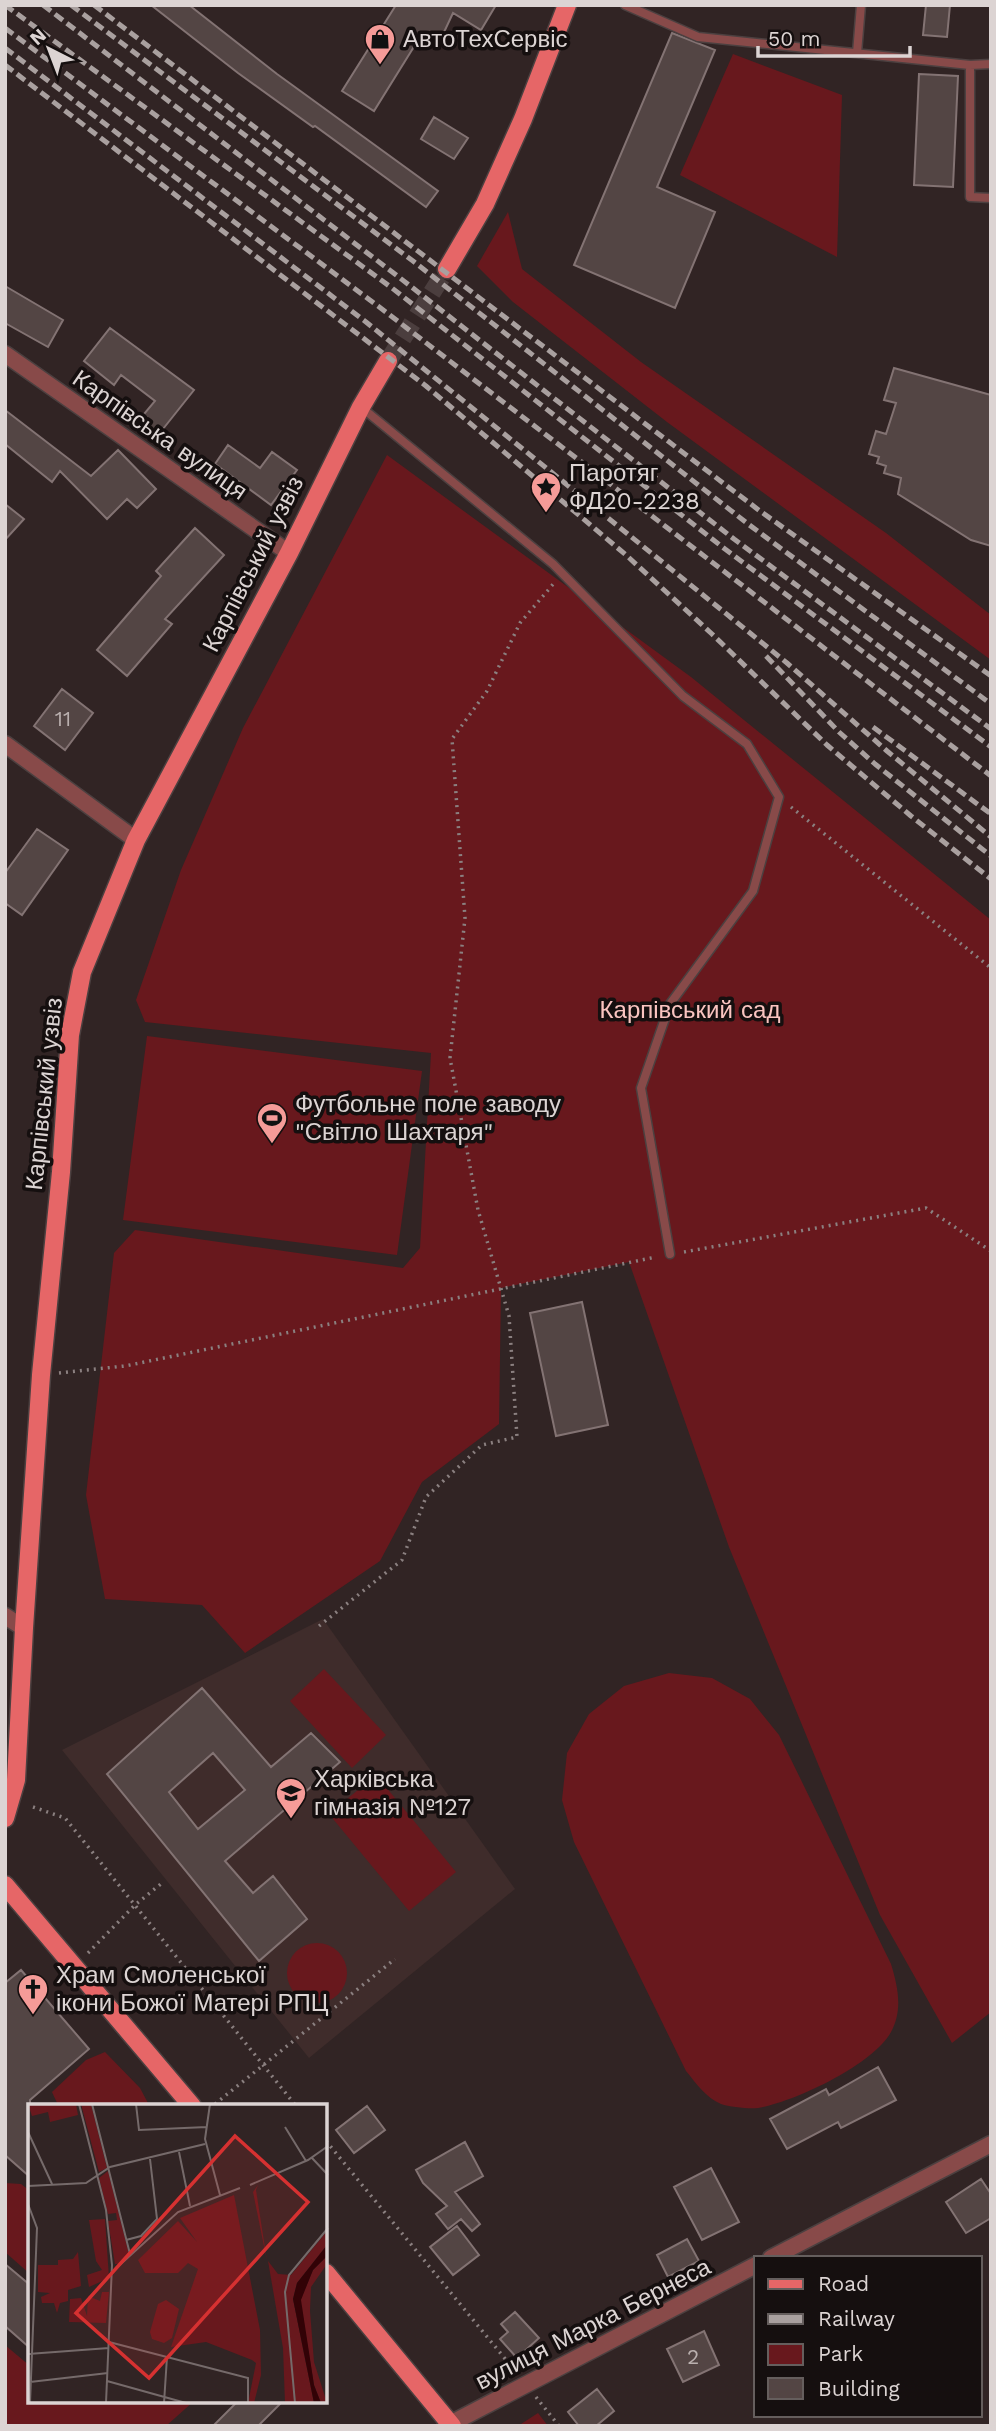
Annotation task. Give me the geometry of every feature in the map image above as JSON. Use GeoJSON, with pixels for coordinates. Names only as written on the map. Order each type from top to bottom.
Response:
{"type":"FeatureCollection","features":[{"type":"Feature","properties":{"kind":"main road"},"geometry":{"type":"LineString","coordinates":[[447,269],[485,204],[523,119],[567,5]]}},
{"type":"Feature","properties":{"kind":"main road","name":"Карпівський узвіз"},"geometry":{"type":"LineString","coordinates":[[5,1818],[16,1780],[41,1375],[61,1172],[70,1035],[82,972],[136,839],[289,552],[361,407],[388,361]]}},
{"type":"Feature","properties":{"kind":"main road"},"geometry":{"type":"LineString","coordinates":[[5,1885],[191,2104]]}},
{"type":"Feature","properties":{"kind":"main road"},"geometry":{"type":"LineString","coordinates":[[327,2274],[451,2425]]}},
{"type":"Feature","properties":{"kind":"street","name":"Карпівська вулиця"},"geometry":{"type":"LineString","coordinates":[[5,354],[289,552]]}},
{"type":"Feature","properties":{"kind":"street"},"geometry":{"type":"LineString","coordinates":[[5,744],[136,839]]}},
{"type":"Feature","properties":{"kind":"street"},"geometry":{"type":"LineString","coordinates":[[5,1616],[24,1628]]}},
{"type":"Feature","properties":{"kind":"street"},"geometry":{"type":"LineString","coordinates":[[775,2256],[991,2144]]}},
{"type":"Feature","properties":{"kind":"street","name":"вулиця Марка Бернеса"},"geometry":{"type":"LineString","coordinates":[[451,2425],[754,2266]]}},
{"type":"Feature","properties":{"kind":"lane"},"geometry":{"type":"LineString","coordinates":[[625,5],[698,37],[970,65],[991,64]]}},
{"type":"Feature","properties":{"kind":"lane"},"geometry":{"type":"LineString","coordinates":[[858,53],[861,5]]}},
{"type":"Feature","properties":{"kind":"lane"},"geometry":{"type":"LineString","coordinates":[[970,65],[970,197],[991,198]]}},
{"type":"Feature","properties":{"kind":"lane"},"geometry":{"type":"LineString","coordinates":[[361,407],[563,573],[683,696],[747,744],[779,797],[753,891],[670,1004],[641,1088],[670,1254]]}},
{"type":"Feature","properties":{"kind":"path"},"geometry":{"type":"LineString","coordinates":[[319,1626],[402,1560],[426,1497],[482,1445],[517,1437],[509,1315],[478,1210],[450,1058],[465,918],[452,739],[487,691],[520,623],[563,573]]}},
{"type":"Feature","properties":{"kind":"path"},"geometry":{"type":"LineString","coordinates":[[779,797],[991,968]]}},
{"type":"Feature","properties":{"kind":"path"},"geometry":{"type":"LineString","coordinates":[[41,1375],[125,1366],[670,1254],[926,1208],[991,1251]]}},
{"type":"Feature","properties":{"kind":"path"},"geometry":{"type":"LineString","coordinates":[[33,1807],[65,1818],[295,2104]]}},
{"type":"Feature","properties":{"kind":"path"},"geometry":{"type":"LineString","coordinates":[[88,1953],[135,1905],[162,1883]]}},
{"type":"Feature","properties":{"kind":"path"},"geometry":{"type":"LineString","coordinates":[[215,2104],[395,1959]]}},
{"type":"Feature","properties":{"kind":"path"},"geometry":{"type":"LineString","coordinates":[[327,2142],[559,2426]]}},
{"type":"Feature","properties":{"kind":"shaded area","name":"Харківська гімназія №127"},"geometry":{"type":"Polygon","coordinates":[[[323,1619],[515,1889],[309,2058],[62,1750],[323,1619]]]}},
{"type":"Feature","properties":{"kind":"green space"},"geometry":{"type":"Polygon","coordinates":[[[733,54],[842,95],[837,257],[680,175],[733,54]]]}},
{"type":"Feature","properties":{"kind":"green space"},"geometry":{"type":"Polygon","coordinates":[[[508,212],[522,269],[641,362],[886,533],[991,615],[991,660],[667,422],[513,302],[477,266],[508,212]]]}},
{"type":"Feature","properties":{"kind":"green space","name":"Карпівський сад"},"geometry":{"type":"Polygon","coordinates":[[[387,455],[691,677],[991,920],[991,2012],[952,2043],[880,1915],[729,1547],[629,1262],[501,1288],[499,1424],[422,1482],[380,1561],[245,1653],[202,1605],[105,1599],[86,1495],[114,1253],[135,1230],[403,1268],[420,1248],[431,1053],[145,1022],[136,1000],[181,870],[243,728],[387,455]]]}},
{"type":"Feature","properties":{"kind":"green space","name":"Футбольне поле заводу \"Світло Шахтаря\""},"geometry":{"type":"Polygon","coordinates":[[[147,1036],[422,1071],[397,1255],[123,1220],[147,1036]]]}},
{"type":"Feature","properties":{"kind":"green space"},"geometry":{"type":"Polygon","coordinates":[[[324,1669],[386,1735],[352,1768],[290,1701],[324,1669]]]}},
{"type":"Feature","properties":{"kind":"green space"},"geometry":{"type":"Polygon","coordinates":[[[669,1673],[712,1678],[750,1699],[779,1735],[891,1964],[896,1981],[898,2007],[895,2024],[882,2044],[868,2057],[811,2090],[758,2108],[721,2104],[702,2090],[686,2071],[574,1842],[562,1800],[567,1753],[589,1714],[624,1686],[669,1673]]]}},
{"type":"Feature","properties":{"kind":"green space"},"geometry":{"type":"Polygon","coordinates":[[[376,1775],[456,1872],[409,1911],[329,1814],[376,1775]]]}},
{"type":"Feature","properties":{"kind":"green space"},"geometry":{"type":"Polygon","coordinates":[[[311,1943],[323,1943],[339,1951],[345,1961],[345,1985],[339,1995],[323,2003],[311,2003],[295,1995],[287,1979],[287,1967],[295,1951],[311,1943]]]}},
{"type":"Feature","properties":{"kind":"green space"},"geometry":{"type":"Polygon","coordinates":[[[105,2052],[140,2088],[148,2104],[58,2104],[52,2092],[86,2060],[105,2052]]]}},
{"type":"Feature","properties":{"kind":"green space"},"geometry":{"type":"Polygon","coordinates":[[[5,2183],[21,2184],[28,2189],[28,2272],[5,2252],[5,2183]]]}},
{"type":"Feature","properties":{"kind":"green space"},"geometry":{"type":"Polygon","coordinates":[[[5,2345],[28,2364],[28,2403],[192,2403],[166,2426],[5,2426],[5,2345]]]}},
{"type":"Feature","properties":{"kind":"green space"},"geometry":{"type":"Polygon","coordinates":[[[538,2413],[548,2426],[518,2426],[538,2413]]]}},
{"type":"Feature","properties":{"kind":"building"},"geometry":{"type":"Polygon","coordinates":[[[151,5],[189,5],[277,74],[438,191],[426,207],[238,73],[151,5]]]}},
{"type":"Feature","properties":{"kind":"building","name":"АвтоТехСервіс"},"geometry":{"type":"Polygon","coordinates":[[[396,5],[496,5],[481,30],[453,13],[438,45],[420,37],[374,111],[342,91],[396,5]]]}},
{"type":"Feature","properties":{"kind":"building"},"geometry":{"type":"Polygon","coordinates":[[[926,5],[950,5],[947,37],[923,35],[926,5]]]}},
{"type":"Feature","properties":{"kind":"building"},"geometry":{"type":"Polygon","coordinates":[[[672,33],[715,50],[657,187],[715,212],[675,308],[574,265],[672,33]]]}},
{"type":"Feature","properties":{"kind":"building"},"geometry":{"type":"Polygon","coordinates":[[[919,74],[958,76],[953,187],[914,185],[919,74]]]}},
{"type":"Feature","properties":{"kind":"building"},"geometry":{"type":"Polygon","coordinates":[[[434,117],[468,138],[454,159],[421,139],[434,117]]]}},
{"type":"Feature","properties":{"kind":"building"},"geometry":{"type":"Polygon","coordinates":[[[5,286],[63,320],[48,347],[5,323],[5,286]]]}},
{"type":"Feature","properties":{"kind":"building"},"geometry":{"type":"Polygon","coordinates":[[[110,328],[194,390],[159,434],[139,420],[155,401],[121,375],[114,385],[84,361],[110,328]]]}},
{"type":"Feature","properties":{"kind":"building"},"geometry":{"type":"Polygon","coordinates":[[[894,368],[991,395],[991,546],[971,540],[898,494],[901,478],[884,473],[886,466],[877,463],[879,457],[869,454],[876,431],[886,434],[896,403],[884,400],[894,368]]]}},
{"type":"Feature","properties":{"kind":"building"},"geometry":{"type":"Polygon","coordinates":[[[5,410],[91,476],[118,450],[156,489],[137,508],[127,499],[107,519],[60,471],[52,482],[5,444],[5,410]]]}},
{"type":"Feature","properties":{"kind":"building"},"geometry":{"type":"Polygon","coordinates":[[[228,445],[260,468],[272,452],[297,470],[271,505],[215,464],[228,445]]]}},
{"type":"Feature","properties":{"kind":"building"},"geometry":{"type":"Polygon","coordinates":[[[5,504],[24,519],[5,540],[5,504]]]}},
{"type":"Feature","properties":{"kind":"building"},"geometry":{"type":"Polygon","coordinates":[[[195,528],[224,555],[165,619],[172,624],[127,676],[97,650],[161,576],[156,571],[195,528]]]}},
{"type":"Feature","properties":{"kind":"building"},"geometry":{"type":"Polygon","coordinates":[[[62,689],[93,713],[65,750],[34,726],[62,689]]]}},
{"type":"Feature","properties":{"kind":"building"},"geometry":{"type":"Polygon","coordinates":[[[37,829],[68,850],[22,915],[5,903],[5,873],[37,829]]]}},
{"type":"Feature","properties":{"kind":"building"},"geometry":{"type":"Polygon","coordinates":[[[582,1302],[608,1425],[556,1436],[530,1313],[582,1302]]]}},
{"type":"Feature","properties":{"kind":"building"},"geometry":{"type":"Polygon","coordinates":[[[202,1688],[271,1767],[311,1733],[340,1762],[225,1861],[253,1893],[273,1876],[307,1919],[259,1961],[107,1774],[202,1688]],[[213,1753],[169,1792],[198,1829],[245,1790],[213,1753]]]}},
{"type":"Feature","properties":{"kind":"building","name":"Храм Смоленської ікони Божої Матері РПЦ"},"geometry":{"type":"Polygon","coordinates":[[[21,1970],[89,2049],[28,2104],[28,2175],[5,2155],[5,1983],[21,1970]]]}},
{"type":"Feature","properties":{"kind":"building"},"geometry":{"type":"Polygon","coordinates":[[[878,2067],[896,2100],[841,2128],[838,2122],[787,2149],[770,2119],[826,2089],[829,2095],[878,2067]]]}},
{"type":"Feature","properties":{"kind":"building"},"geometry":{"type":"Polygon","coordinates":[[[367,2106],[385,2130],[354,2153],[336,2130],[367,2106]]]}},
{"type":"Feature","properties":{"kind":"building"},"geometry":{"type":"Polygon","coordinates":[[[465,2142],[483,2176],[455,2192],[480,2224],[472,2231],[461,2219],[448,2229],[436,2214],[447,2206],[423,2183],[416,2170],[465,2142]]]}},
{"type":"Feature","properties":{"kind":"building"},"geometry":{"type":"Polygon","coordinates":[[[711,2168],[739,2222],[702,2240],[674,2187],[711,2168]]]}},
{"type":"Feature","properties":{"kind":"building"},"geometry":{"type":"Polygon","coordinates":[[[981,2179],[991,2194],[991,2218],[966,2233],[946,2202],[981,2179]]]}},
{"type":"Feature","properties":{"kind":"building"},"geometry":{"type":"Polygon","coordinates":[[[457,2226],[479,2255],[453,2275],[430,2247],[457,2226]]]}},
{"type":"Feature","properties":{"kind":"building"},"geometry":{"type":"Polygon","coordinates":[[[687,2239],[699,2261],[668,2277],[657,2255],[687,2239]]]}},
{"type":"Feature","properties":{"kind":"building"},"geometry":{"type":"Polygon","coordinates":[[[5,2264],[28,2283],[28,2346],[5,2326],[5,2264]]]}},
{"type":"Feature","properties":{"kind":"building"},"geometry":{"type":"Polygon","coordinates":[[[515,2312],[539,2338],[517,2358],[500,2339],[508,2332],[501,2324],[515,2312]]]}},
{"type":"Feature","properties":{"kind":"building"},"geometry":{"type":"Polygon","coordinates":[[[704,2331],[719,2365],[683,2382],[667,2349],[704,2331]]]}},
{"type":"Feature","properties":{"kind":"building"},"geometry":{"type":"Polygon","coordinates":[[[597,2389],[614,2411],[596,2426],[579,2426],[568,2412],[597,2389]]]}},
{"type":"Feature","properties":{"kind":"building"},"geometry":{"type":"Polygon","coordinates":[[[236,2403],[281,2403],[258,2426],[213,2426],[236,2403]]]}},
{"type":"Feature","properties":{"kind":"tunnel"},"geometry":{"type":"LineString","coordinates":[[388,361],[447,269]]}},
{"type":"Feature","properties":{"kind":"railway"},"geometry":{"type":"LineString","coordinates":[[5,5],[392,288],[725,549],[991,747]]}},
{"type":"Feature","properties":{"kind":"railway"},"geometry":{"type":"LineString","coordinates":[[43,5],[400,278],[734,539],[991,729]]}},
{"type":"Feature","properties":{"kind":"railway"},"geometry":{"type":"LineString","coordinates":[[71,5],[413,261],[748,524],[991,704]]}},
{"type":"Feature","properties":{"kind":"railway"},"geometry":{"type":"LineString","coordinates":[[94,5],[760,511],[991,676]]}},
{"type":"Feature","properties":{"kind":"railway"},"geometry":{"type":"LineString","coordinates":[[5,28],[378,306],[991,776]]}},
{"type":"Feature","properties":{"kind":"railway"},"geometry":{"type":"LineString","coordinates":[[5,48],[366,322],[787,663],[991,837]]}},
{"type":"Feature","properties":{"kind":"railway"},"geometry":{"type":"LineString","coordinates":[[5,65],[426,386],[626,555],[827,745],[991,879]]}},
{"type":"Feature","properties":{"kind":"railway"},"geometry":{"type":"LineString","coordinates":[[766,656],[839,732],[991,856]]}},
{"type":"Feature","properties":{"kind":"railway"},"geometry":{"type":"LineString","coordinates":[[873,727],[991,814]]}},
{"type":"Feature","properties":{"kind":"place","name":"АвтоТехСервіс"},"geometry":{"type":"Point","coordinates":[380,66]}},
{"type":"Feature","properties":{"kind":"place","name":"Паротяг ФД20-2238"},"geometry":{"type":"Point","coordinates":[546,514]}},
{"type":"Feature","properties":{"kind":"place","name":"Футбольне поле заводу \"Світло Шахтаря\""},"geometry":{"type":"Point","coordinates":[272,1145]}},
{"type":"Feature","properties":{"kind":"place","name":"Харківська гімназія №127"},"geometry":{"type":"Point","coordinates":[291,1820]}},
{"type":"Feature","properties":{"kind":"place","name":"Храм Смоленської ікони Божої Матері РПЦ"},"geometry":{"type":"Point","coordinates":[33,2016]}}]}
